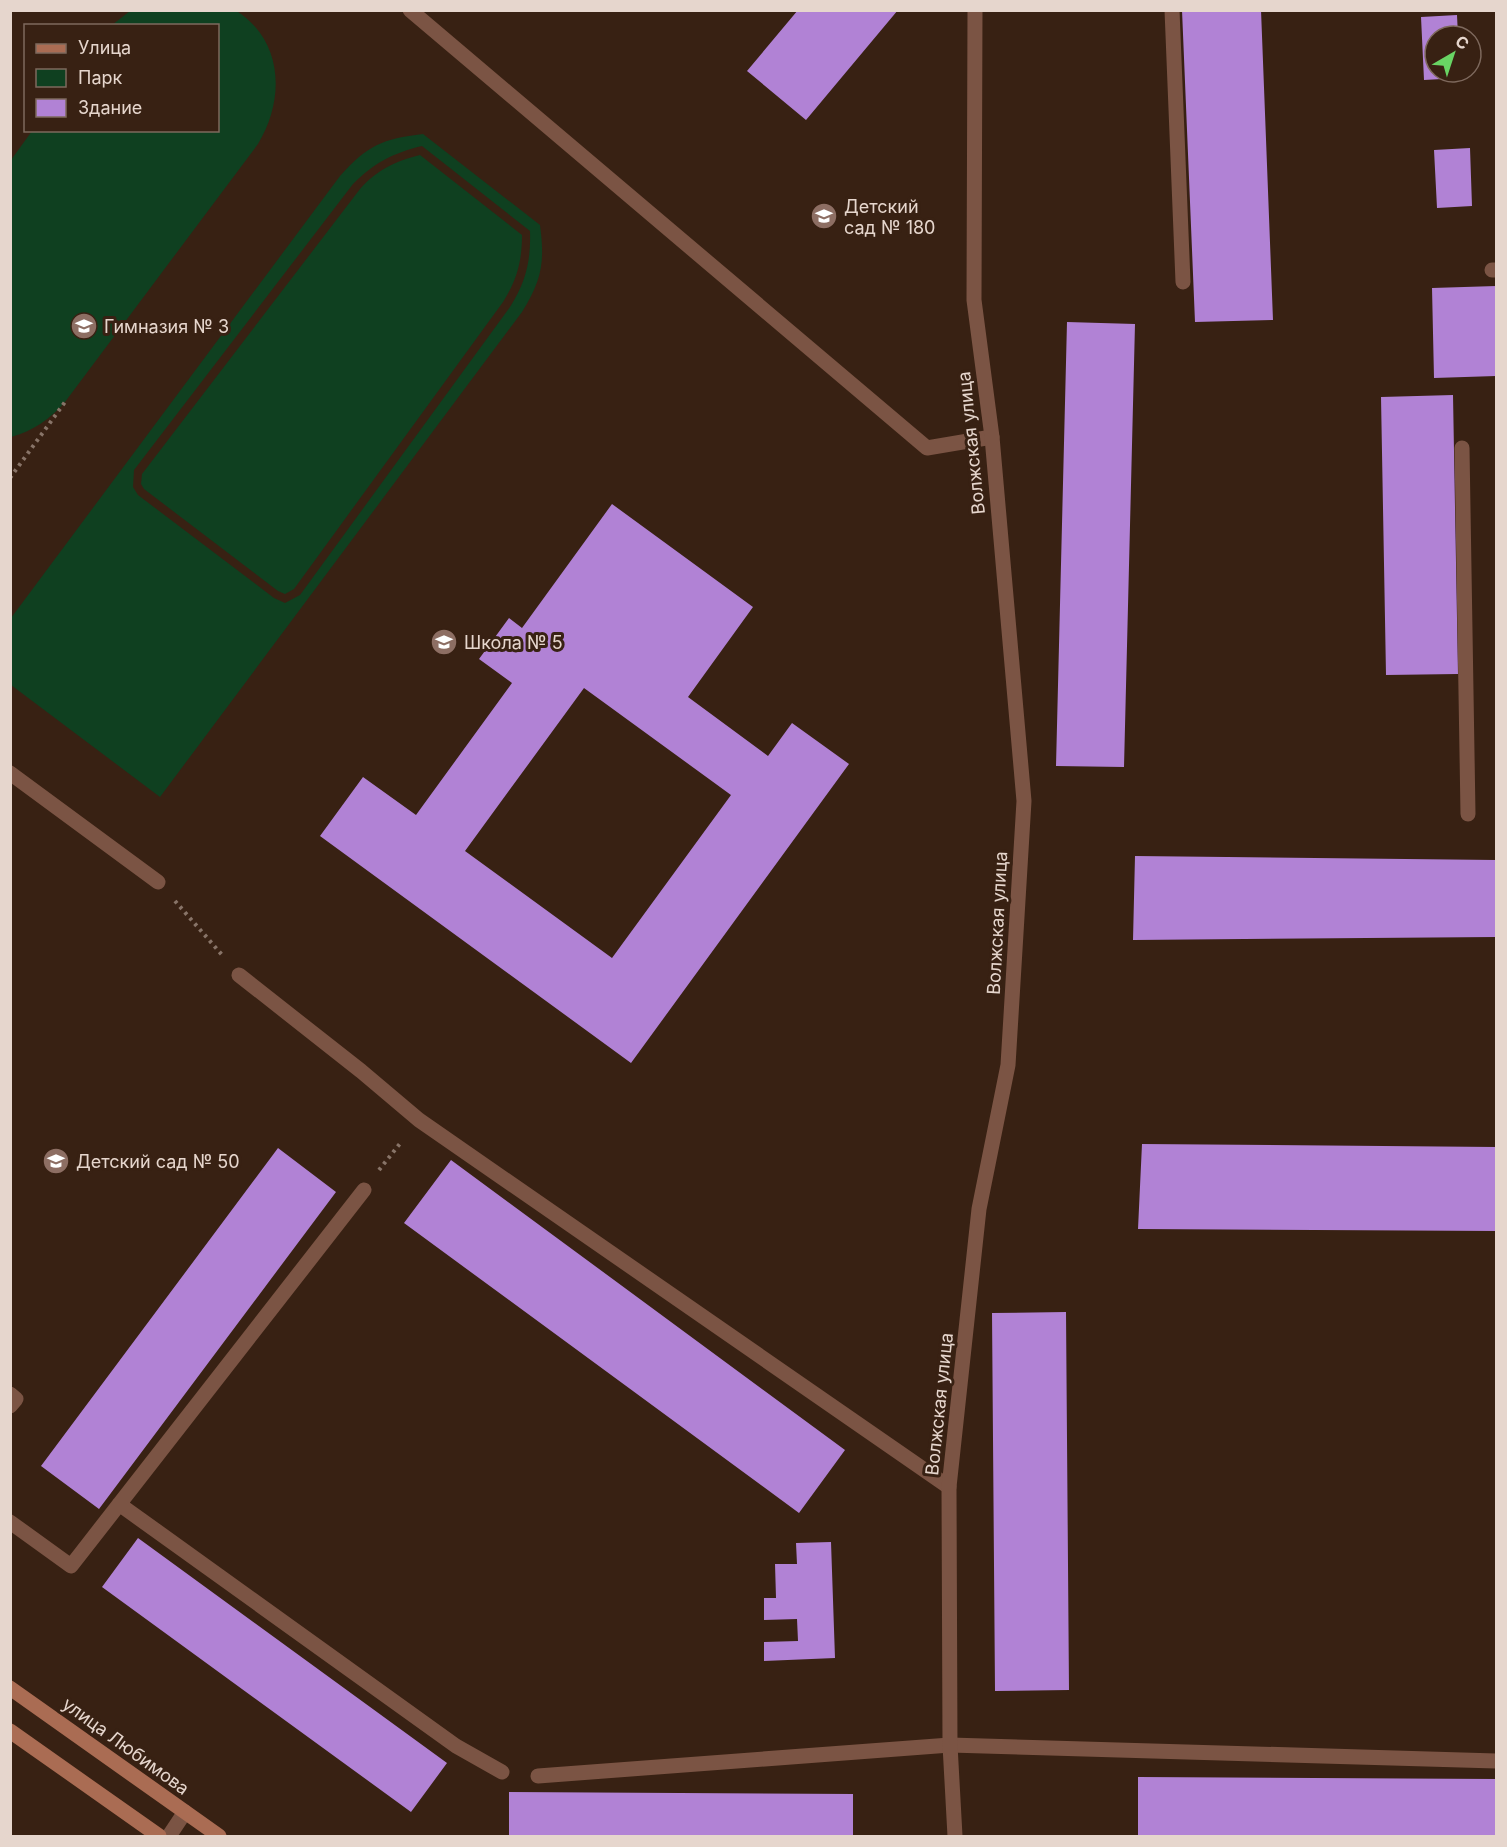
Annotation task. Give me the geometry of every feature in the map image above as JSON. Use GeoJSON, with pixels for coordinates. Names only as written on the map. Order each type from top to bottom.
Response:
{"type":"FeatureCollection","features":[{"type":"Feature","properties":{"kind":"main road","name":"улица Любимова"},"geometry":{"type":"LineString","coordinates":[[10,1688],[219,1836]]}},
{"type":"Feature","properties":{"kind":"main road"},"geometry":{"type":"LineString","coordinates":[[10,1731],[159,1836]]}},
{"type":"Feature","properties":{"kind":"street"},"geometry":{"type":"LineString","coordinates":[[410,10],[927,448],[992,437]]}},
{"type":"Feature","properties":{"kind":"street","name":"Волжская улица"},"geometry":{"type":"LineString","coordinates":[[955,1836],[950,1745],[949,1487],[979,1209],[1008,1065],[1024,801],[992,437],[974,300],[975,10]]}},
{"type":"Feature","properties":{"kind":"street"},"geometry":{"type":"LineString","coordinates":[[1172,10],[1183,282]]}},
{"type":"Feature","properties":{"kind":"street"},"geometry":{"type":"LineString","coordinates":[[1462,448],[1468,814]]}},
{"type":"Feature","properties":{"kind":"street"},"geometry":{"type":"LineString","coordinates":[[10,773],[158,882]]}},
{"type":"Feature","properties":{"kind":"street"},"geometry":{"type":"LineString","coordinates":[[239,975],[419,1120],[949,1487]]}},
{"type":"Feature","properties":{"kind":"street"},"geometry":{"type":"LineString","coordinates":[[10,1522],[71,1566],[364,1190]]}},
{"type":"Feature","properties":{"kind":"street"},"geometry":{"type":"LineString","coordinates":[[10,1394],[16,1399],[10,1406]]}},
{"type":"Feature","properties":{"kind":"street"},"geometry":{"type":"LineString","coordinates":[[119,1504],[456,1746],[502,1772]]}},
{"type":"Feature","properties":{"kind":"street"},"geometry":{"type":"LineString","coordinates":[[538,1776],[950,1745],[1497,1761]]}},
{"type":"Feature","properties":{"kind":"street"},"geometry":{"type":"LineString","coordinates":[[170,1836],[186,1812]]}},
{"type":"Feature","properties":{"kind":"path"},"geometry":{"type":"LineString","coordinates":[[10,478],[65,402]]}},
{"type":"Feature","properties":{"kind":"path"},"geometry":{"type":"LineString","coordinates":[[158,882],[239,975]]}},
{"type":"Feature","properties":{"kind":"path"},"geometry":{"type":"LineString","coordinates":[[364,1190],[419,1120]]}},
{"type":"Feature","properties":{"kind":"green space","name":"Гимназия № 3"},"geometry":{"type":"Polygon","coordinates":[[[235,10],[263,37],[271,54],[276,90],[273,109],[258,144],[65,402],[41,424],[11,437],[11,160],[31,132],[219,132],[219,24],[113,24],[130,11],[235,10]]]}},
{"type":"Feature","properties":{"kind":"green space"},"geometry":{"type":"Polygon","coordinates":[[[423,134],[540,225],[542,260],[538,280],[522,312],[160,797],[11,685],[11,618],[340,176],[359,157],[377,145],[397,138],[423,134]],[[422,146],[402,152],[376,165],[353,184],[134,470],[133,487],[138,495],[274,598],[285,603],[300,595],[510,307],[520,289],[526,270],[530,252],[530,231],[422,146]]]}},
{"type":"Feature","properties":{"kind":"green space"},"geometry":{"type":"Polygon","coordinates":[[[420,155],[522,235],[518,270],[503,302],[294,589],[285,594],[144,489],[141,484],[142,474],[360,189],[387,167],[420,155]]]}},
{"type":"Feature","properties":{"kind":"building"},"geometry":{"type":"Polygon","coordinates":[[[798,10],[898,10],[806,120],[747,71],[798,10]]]}},
{"type":"Feature","properties":{"kind":"building"},"geometry":{"type":"Polygon","coordinates":[[[1182,10],[1261,10],[1273,320],[1195,322],[1182,10]]]}},
{"type":"Feature","properties":{"kind":"building"},"geometry":{"type":"Polygon","coordinates":[[[1457,15],[1457,24],[1423,24],[1423,59],[1421,17],[1457,15]]]}},
{"type":"Feature","properties":{"kind":"building"},"geometry":{"type":"Polygon","coordinates":[[[1470,148],[1472,206],[1437,208],[1434,150],[1470,148]]]}},
{"type":"Feature","properties":{"kind":"building"},"geometry":{"type":"Polygon","coordinates":[[[1496,286],[1496,376],[1434,378],[1432,288],[1496,286]]]}},
{"type":"Feature","properties":{"kind":"building"},"geometry":{"type":"Polygon","coordinates":[[[1067,322],[1135,324],[1124,767],[1056,766],[1067,322]]]}},
{"type":"Feature","properties":{"kind":"building"},"geometry":{"type":"Polygon","coordinates":[[[1453,395],[1458,674],[1386,675],[1381,397],[1453,395]]]}},
{"type":"Feature","properties":{"kind":"building"},"geometry":{"type":"Polygon","coordinates":[[[612,504],[753,607],[688,697],[768,756],[792,723],[849,764],[631,1063],[320,836],[363,777],[416,815],[512,683],[479,659],[509,618],[522,628],[612,504]],[[584,688],[465,851],[612,958],[731,795],[584,688]]]}},
{"type":"Feature","properties":{"kind":"building"},"geometry":{"type":"Polygon","coordinates":[[[1135,856],[1496,860],[1496,937],[1133,940],[1135,856]]]}},
{"type":"Feature","properties":{"kind":"building"},"geometry":{"type":"Polygon","coordinates":[[[1142,1144],[1496,1147],[1496,1231],[1138,1229],[1142,1144]]]}},
{"type":"Feature","properties":{"kind":"building"},"geometry":{"type":"Polygon","coordinates":[[[278,1148],[336,1192],[99,1509],[41,1466],[278,1148]]]}},
{"type":"Feature","properties":{"kind":"building"},"geometry":{"type":"Polygon","coordinates":[[[451,1160],[845,1450],[799,1513],[404,1223],[451,1160]]]}},
{"type":"Feature","properties":{"kind":"building"},"geometry":{"type":"Polygon","coordinates":[[[1066,1312],[1069,1690],[995,1691],[992,1313],[1066,1312]]]}},
{"type":"Feature","properties":{"kind":"building"},"geometry":{"type":"Polygon","coordinates":[[[138,1538],[447,1763],[411,1812],[102,1587],[138,1538]]]}},
{"type":"Feature","properties":{"kind":"building"},"geometry":{"type":"Polygon","coordinates":[[[831,1542],[835,1658],[764,1661],[764,1642],[798,1641],[797,1619],[764,1620],[764,1598],[776,1598],[775,1564],[797,1564],[796,1543],[831,1542]]]}},
{"type":"Feature","properties":{"kind":"building"},"geometry":{"type":"Polygon","coordinates":[[[1138,1777],[1496,1779],[1496,1836],[1138,1836],[1138,1777]]]}},
{"type":"Feature","properties":{"kind":"building"},"geometry":{"type":"Polygon","coordinates":[[[509,1792],[853,1794],[853,1836],[509,1836],[509,1792]]]}},
{"type":"Feature","properties":{"kind":"place","name":"Детский сад № 180"},"geometry":{"type":"Point","coordinates":[824,216]}},
{"type":"Feature","properties":{"kind":"place","name":"Гимназия № 3"},"geometry":{"type":"Point","coordinates":[84,326]}},
{"type":"Feature","properties":{"kind":"place","name":"Школа № 5"},"geometry":{"type":"Point","coordinates":[444,642]}},
{"type":"Feature","properties":{"kind":"place","name":"Детский сад № 50"},"geometry":{"type":"Point","coordinates":[56,1161]}}]}
